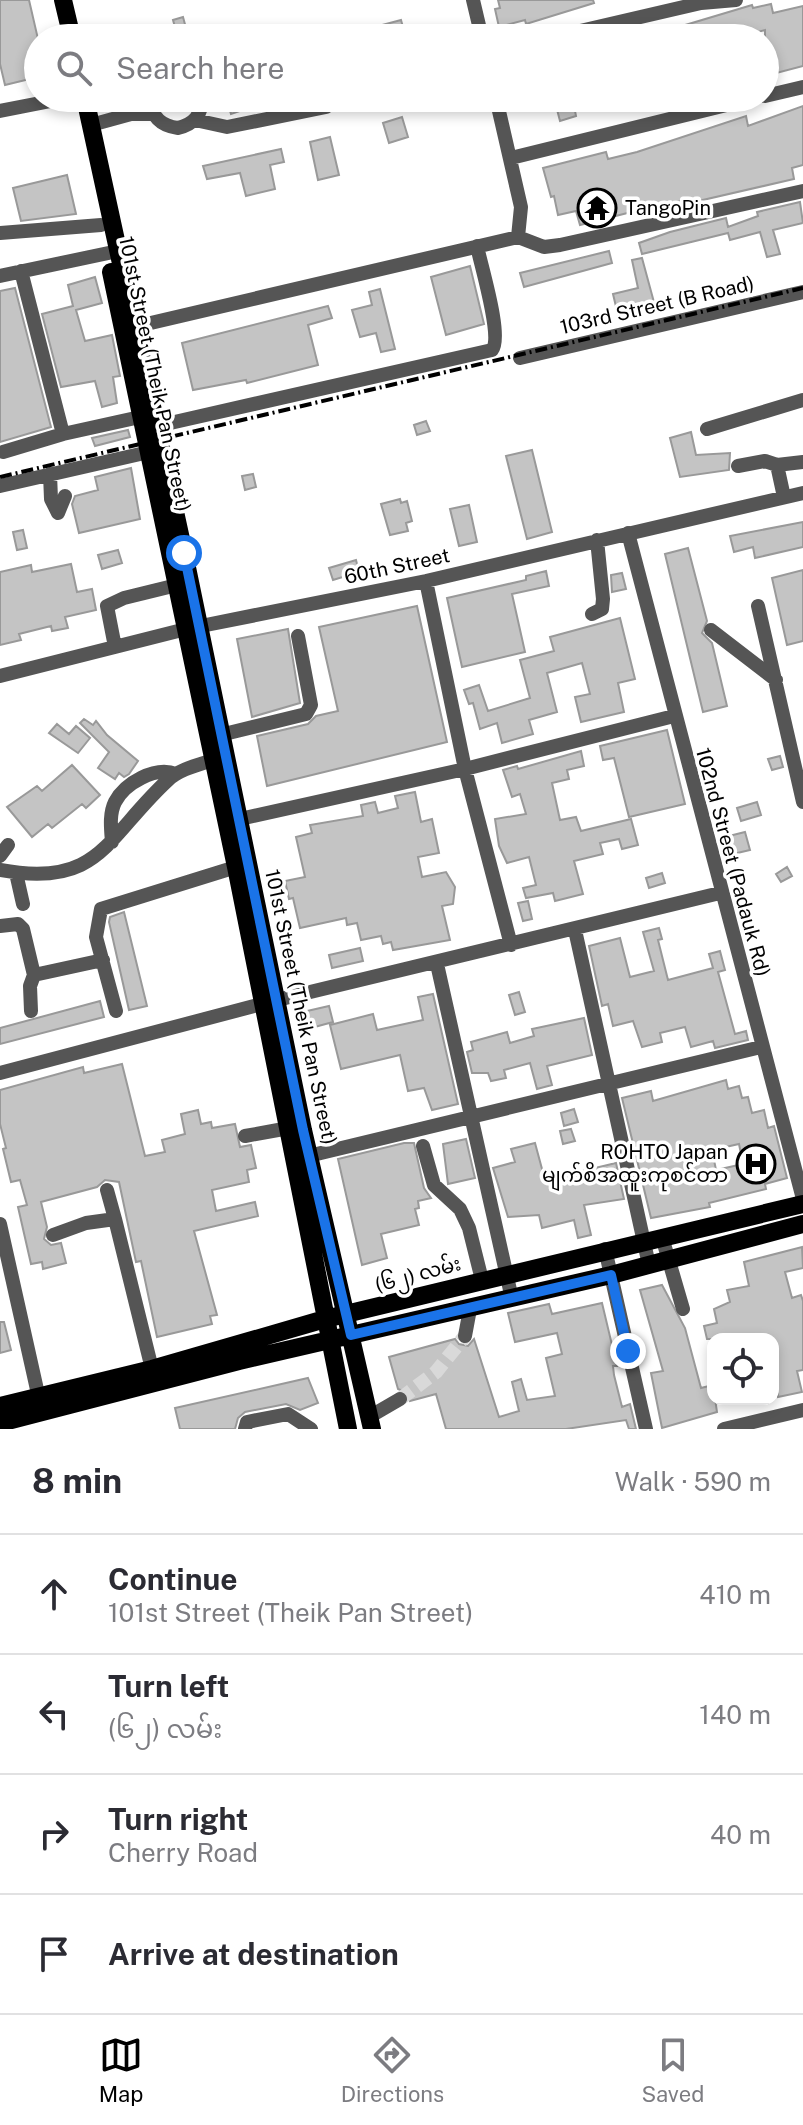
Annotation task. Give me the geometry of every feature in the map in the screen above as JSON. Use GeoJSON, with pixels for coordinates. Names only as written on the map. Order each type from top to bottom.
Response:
{"type":"FeatureCollection","features":[{"type":"Feature","properties":{"kind":"main road"},"geometry":{"type":"LineString","coordinates":[[53,0],[58,24]]}},
{"type":"Feature","properties":{"kind":"main road"},"geometry":{"type":"LineString","coordinates":[[63,0],[69,24]]}},
{"type":"Feature","properties":{"kind":"main road","name":"101st Street (Theik Pan Street)"},"geometry":{"type":"LineString","coordinates":[[77,112],[101,225],[113,252]]}},
{"type":"Feature","properties":{"kind":"main road","name":"101st Street (Theik Pan Street)"},"geometry":{"type":"LineString","coordinates":[[88,112],[128,328],[302,1158],[325,1319],[348,1429]]}},
{"type":"Feature","properties":{"kind":"main road","name":"101st Street (Theik Pan Street)"},"geometry":{"type":"LineString","coordinates":[[148,421],[149,452],[167,508]]}},
{"type":"Feature","properties":{"kind":"main road","name":"101st Street (Theik Pan Street)"},"geometry":{"type":"LineString","coordinates":[[177,553],[177,585],[192,628]]}},
{"type":"Feature","properties":{"kind":"main road","name":"101st Street (Theik Pan Street)"},"geometry":{"type":"LineString","coordinates":[[214,736],[213,760],[233,820],[236,867],[270,1002],[289,1128],[302,1158],[347,1315],[370,1423]]}},
{"type":"Feature","properties":{"kind":"main road","name":"(၆၂) လမ်း"},"geometry":{"type":"LineString","coordinates":[[0,1423],[41,1404],[325,1319],[803,1202]]}},
{"type":"Feature","properties":{"kind":"main road","name":"(၆၂) လမ်း"},"geometry":{"type":"LineString","coordinates":[[0,1406],[41,1404],[330,1341],[611,1275],[803,1224]]}},
{"type":"Feature","properties":{"kind":"street"},"geometry":{"type":"LineString","coordinates":[[473,0],[479,24]]}},
{"type":"Feature","properties":{"kind":"street"},"geometry":{"type":"LineString","coordinates":[[607,24],[700,1],[736,0]]}},
{"type":"Feature","properties":{"kind":"street"},"geometry":{"type":"LineString","coordinates":[[779,93],[803,87]]}},
{"type":"Feature","properties":{"kind":"street"},"geometry":{"type":"LineString","coordinates":[[0,111],[24,106]]}},
{"type":"Feature","properties":{"kind":"street"},"geometry":{"type":"LineString","coordinates":[[195,120],[198,112]]}},
{"type":"Feature","properties":{"kind":"street"},"geometry":{"type":"LineString","coordinates":[[91,125],[131,114],[153,114],[168,127],[178,128],[195,120],[227,127],[301,112]]}},
{"type":"Feature","properties":{"kind":"street"},"geometry":{"type":"LineString","coordinates":[[500,112],[521,207],[518,237]]}},
{"type":"Feature","properties":{"kind":"street"},"geometry":{"type":"LineString","coordinates":[[511,158],[698,112]]}},
{"type":"Feature","properties":{"kind":"street"},"geometry":{"type":"LineString","coordinates":[[128,328],[518,237],[544,247],[560,245],[803,191]]}},
{"type":"Feature","properties":{"kind":"street"},"geometry":{"type":"LineString","coordinates":[[0,233],[101,225]]}},
{"type":"Feature","properties":{"kind":"street"},"geometry":{"type":"LineString","coordinates":[[3,452],[63,434],[148,421],[492,350],[497,341],[477,246]]}},
{"type":"Feature","properties":{"kind":"street"},"geometry":{"type":"LineString","coordinates":[[0,276],[113,252]]}},
{"type":"Feature","properties":{"kind":"street"},"geometry":{"type":"LineString","coordinates":[[21,271],[63,434]]}},
{"type":"Feature","properties":{"kind":"street","name":"103rd Street (B Road)"},"geometry":{"type":"LineString","coordinates":[[520,358],[803,292]]}},
{"type":"Feature","properties":{"kind":"street"},"geometry":{"type":"LineString","coordinates":[[707,429],[803,400]]}},
{"type":"Feature","properties":{"kind":"street"},"geometry":{"type":"LineString","coordinates":[[0,486],[149,452]]}},
{"type":"Feature","properties":{"kind":"street"},"geometry":{"type":"LineString","coordinates":[[738,466],[765,461],[777,465],[803,462]]}},
{"type":"Feature","properties":{"kind":"street"},"geometry":{"type":"LineString","coordinates":[[777,465],[784,497]]}},
{"type":"Feature","properties":{"kind":"street"},"geometry":{"type":"LineString","coordinates":[[50,474],[51,499],[58,513],[65,496]]}},
{"type":"Feature","properties":{"kind":"street","name":"60th Street"},"geometry":{"type":"LineString","coordinates":[[0,676],[192,628],[426,581],[803,493]]}},
{"type":"Feature","properties":{"kind":"street","name":"102nd Street (Padauk Rd)"},"geometry":{"type":"LineString","coordinates":[[628,533],[803,1202]]}},
{"type":"Feature","properties":{"kind":"street"},"geometry":{"type":"LineString","coordinates":[[592,614],[602,609],[603,599],[597,540]]}},
{"type":"Feature","properties":{"kind":"street"},"geometry":{"type":"LineString","coordinates":[[426,581],[465,769],[511,945]]}},
{"type":"Feature","properties":{"kind":"street"},"geometry":{"type":"LineString","coordinates":[[115,647],[107,606],[124,598],[177,585]]}},
{"type":"Feature","properties":{"kind":"street"},"geometry":{"type":"LineString","coordinates":[[758,606],[803,802]]}},
{"type":"Feature","properties":{"kind":"street"},"geometry":{"type":"LineString","coordinates":[[711,630],[776,680]]}},
{"type":"Feature","properties":{"kind":"street"},"geometry":{"type":"LineString","coordinates":[[214,736],[306,714],[311,705],[298,636]]}},
{"type":"Feature","properties":{"kind":"street"},"geometry":{"type":"LineString","coordinates":[[233,820],[465,769],[674,716]]}},
{"type":"Feature","properties":{"kind":"street"},"geometry":{"type":"LineString","coordinates":[[112,842],[113,809],[124,790],[156,773],[176,774],[213,760]]}},
{"type":"Feature","properties":{"kind":"street"},"geometry":{"type":"LineString","coordinates":[[0,870],[36,877],[60,873],[101,853],[176,774]]}},
{"type":"Feature","properties":{"kind":"street"},"geometry":{"type":"LineString","coordinates":[[116,1011],[96,928],[101,909],[236,867]]}},
{"type":"Feature","properties":{"kind":"street"},"geometry":{"type":"LineString","coordinates":[[16,873],[23,904]]}},
{"type":"Feature","properties":{"kind":"street"},"geometry":{"type":"LineString","coordinates":[[0,1073],[270,1002],[720,893]]}},
{"type":"Feature","properties":{"kind":"street"},"geometry":{"type":"LineString","coordinates":[[0,926],[18,924],[23,929],[34,975],[30,986],[31,1011]]}},
{"type":"Feature","properties":{"kind":"street"},"geometry":{"type":"LineString","coordinates":[[575,930],[610,1084],[653,1239],[669,1260],[683,1309]]}},
{"type":"Feature","properties":{"kind":"street"},"geometry":{"type":"LineString","coordinates":[[34,975],[103,960]]}},
{"type":"Feature","properties":{"kind":"street"},"geometry":{"type":"LineString","coordinates":[[437,964],[512,1299]]}},
{"type":"Feature","properties":{"kind":"street"},"geometry":{"type":"LineString","coordinates":[[302,1158],[761,1047]]}},
{"type":"Feature","properties":{"kind":"street"},"geometry":{"type":"LineString","coordinates":[[245,1136],[289,1128]]}},
{"type":"Feature","properties":{"kind":"street"},"geometry":{"type":"LineString","coordinates":[[423,1146],[434,1185],[460,1209],[469,1228],[482,1280]]}},
{"type":"Feature","properties":{"kind":"street"},"geometry":{"type":"LineString","coordinates":[[107,1190],[152,1369]]}},
{"type":"Feature","properties":{"kind":"street"},"geometry":{"type":"LineString","coordinates":[[53,1235],[86,1223],[115,1219]]}},
{"type":"Feature","properties":{"kind":"street"},"geometry":{"type":"LineString","coordinates":[[0,1224],[41,1404]]}},
{"type":"Feature","properties":{"kind":"street"},"geometry":{"type":"LineString","coordinates":[[649,1265],[653,1239]]}},
{"type":"Feature","properties":{"kind":"street"},"geometry":{"type":"LineString","coordinates":[[605,1249],[646,1429]]}},
{"type":"Feature","properties":{"kind":"street"},"geometry":{"type":"LineString","coordinates":[[0,1301],[16,1298]]}},
{"type":"Feature","properties":{"kind":"street"},"geometry":{"type":"LineString","coordinates":[[465,1336],[470,1309]]}},
{"type":"Feature","properties":{"kind":"street"},"geometry":{"type":"LineString","coordinates":[[370,1423],[400,1399]]}},
{"type":"Feature","properties":{"kind":"street"},"geometry":{"type":"LineString","coordinates":[[724,1429],[803,1410]]}},
{"type":"Feature","properties":{"kind":"street"},"geometry":{"type":"LineString","coordinates":[[245,1429],[247,1422],[288,1414],[311,1429]]}},
{"type":"Feature","properties":{"kind":"building"},"geometry":{"type":"Polygon","coordinates":[[[0,0],[29,0],[35,24],[24,24],[24,80],[5,85],[0,64],[0,0]]]}},
{"type":"Feature","properties":{"kind":"building"},"geometry":{"type":"Polygon","coordinates":[[[498,0],[593,0],[594,3],[526,24],[525,20],[498,24],[495,9],[500,8],[498,0]]]}},
{"type":"Feature","properties":{"kind":"building"},"geometry":{"type":"Polygon","coordinates":[[[771,4],[773,13],[803,6],[803,66],[779,72],[779,24],[689,24],[752,5],[753,8],[771,4]]]}},
{"type":"Feature","properties":{"kind":"building"},"geometry":{"type":"Polygon","coordinates":[[[183,17],[185,24],[174,24],[173,20],[183,17]]]}},
{"type":"Feature","properties":{"kind":"building"},"geometry":{"type":"Polygon","coordinates":[[[803,106],[803,165],[792,168],[794,179],[694,202],[693,199],[667,203],[580,225],[576,211],[558,215],[543,168],[606,152],[608,159],[637,152],[746,116],[748,126],[803,106]]]}},
{"type":"Feature","properties":{"kind":"building"},"geometry":{"type":"Polygon","coordinates":[[[558,112],[575,112],[576,116],[560,121],[558,112]]]}},
{"type":"Feature","properties":{"kind":"building"},"geometry":{"type":"Polygon","coordinates":[[[402,117],[408,137],[389,143],[383,123],[402,117]]]}},
{"type":"Feature","properties":{"kind":"building"},"geometry":{"type":"Polygon","coordinates":[[[330,137],[339,175],[318,180],[310,142],[330,137]]]}},
{"type":"Feature","properties":{"kind":"building"},"geometry":{"type":"Polygon","coordinates":[[[281,149],[284,162],[270,165],[275,189],[246,196],[240,173],[207,179],[203,166],[281,149]]]}},
{"type":"Feature","properties":{"kind":"building"},"geometry":{"type":"Polygon","coordinates":[[[67,175],[76,214],[21,221],[13,188],[67,175]]]}},
{"type":"Feature","properties":{"kind":"building"},"geometry":{"type":"Polygon","coordinates":[[[800,202],[803,223],[773,230],[780,254],[767,257],[760,232],[730,240],[728,233],[642,254],[639,243],[670,232],[726,218],[728,227],[758,216],[757,212],[800,202]]]}},
{"type":"Feature","properties":{"kind":"building"},"geometry":{"type":"Polygon","coordinates":[[[609,251],[612,263],[524,287],[520,273],[609,251]]]}},
{"type":"Feature","properties":{"kind":"building"},"geometry":{"type":"Polygon","coordinates":[[[642,258],[655,306],[618,315],[613,294],[638,288],[632,260],[642,258]]]}},
{"type":"Feature","properties":{"kind":"building"},"geometry":{"type":"Polygon","coordinates":[[[470,266],[484,324],[446,335],[431,277],[470,266]]]}},
{"type":"Feature","properties":{"kind":"building"},"geometry":{"type":"Polygon","coordinates":[[[95,277],[102,303],[76,310],[85,341],[112,335],[120,376],[113,377],[117,403],[102,407],[95,381],[61,387],[42,314],[73,306],[68,285],[95,277]]]}},
{"type":"Feature","properties":{"kind":"building"},"geometry":{"type":"Polygon","coordinates":[[[15,288],[51,427],[0,442],[0,291],[15,288]]]}},
{"type":"Feature","properties":{"kind":"building"},"geometry":{"type":"Polygon","coordinates":[[[380,289],[395,349],[381,352],[376,333],[360,337],[352,310],[372,305],[369,292],[380,289]]]}},
{"type":"Feature","properties":{"kind":"building"},"geometry":{"type":"Polygon","coordinates":[[[328,306],[332,318],[308,325],[318,365],[247,383],[246,380],[193,390],[182,343],[328,306]]]}},
{"type":"Feature","properties":{"kind":"building"},"geometry":{"type":"Polygon","coordinates":[[[426,421],[430,431],[417,435],[414,425],[426,421]]]}},
{"type":"Feature","properties":{"kind":"building"},"geometry":{"type":"Polygon","coordinates":[[[128,430],[130,437],[95,446],[92,438],[128,430]]]}},
{"type":"Feature","properties":{"kind":"building"},"geometry":{"type":"Polygon","coordinates":[[[691,432],[696,455],[730,453],[729,470],[680,477],[670,438],[691,432]]]}},
{"type":"Feature","properties":{"kind":"building"},"geometry":{"type":"Polygon","coordinates":[[[532,450],[552,532],[527,539],[506,456],[532,450]]]}},
{"type":"Feature","properties":{"kind":"building"},"geometry":{"type":"Polygon","coordinates":[[[131,468],[140,519],[79,533],[72,504],[75,496],[98,490],[95,477],[131,468]]]}},
{"type":"Feature","properties":{"kind":"building"},"geometry":{"type":"Polygon","coordinates":[[[253,474],[256,487],[245,490],[242,476],[253,474]]]}},
{"type":"Feature","properties":{"kind":"building"},"geometry":{"type":"Polygon","coordinates":[[[400,499],[401,503],[407,501],[412,521],[406,523],[408,531],[390,535],[381,504],[400,499]]]}},
{"type":"Feature","properties":{"kind":"building"},"geometry":{"type":"Polygon","coordinates":[[[469,505],[477,542],[459,546],[450,509],[469,505]]]}},
{"type":"Feature","properties":{"kind":"building"},"geometry":{"type":"Polygon","coordinates":[[[803,522],[803,547],[755,558],[753,547],[734,552],[730,536],[803,522]]]}},
{"type":"Feature","properties":{"kind":"building"},"geometry":{"type":"Polygon","coordinates":[[[23,530],[27,548],[17,550],[13,532],[23,530]]]}},
{"type":"Feature","properties":{"kind":"building"},"geometry":{"type":"Polygon","coordinates":[[[688,548],[707,621],[702,633],[712,643],[727,706],[703,712],[665,554],[688,548]]]}},
{"type":"Feature","properties":{"kind":"building"},"geometry":{"type":"Polygon","coordinates":[[[118,550],[122,563],[102,569],[98,555],[118,550]]]}},
{"type":"Feature","properties":{"kind":"building"},"geometry":{"type":"Polygon","coordinates":[[[356,560],[359,572],[333,580],[329,568],[356,560]]]}},
{"type":"Feature","properties":{"kind":"building"},"geometry":{"type":"Polygon","coordinates":[[[71,564],[77,592],[92,589],[96,610],[65,617],[68,628],[52,631],[51,626],[19,634],[21,640],[0,645],[0,572],[31,565],[32,572],[71,564]]]}},
{"type":"Feature","properties":{"kind":"building"},"geometry":{"type":"Polygon","coordinates":[[[803,570],[803,641],[787,645],[772,578],[803,570]]]}},
{"type":"Feature","properties":{"kind":"building"},"geometry":{"type":"Polygon","coordinates":[[[546,571],[549,586],[512,594],[525,652],[462,667],[447,598],[526,580],[526,576],[546,571]]]}},
{"type":"Feature","properties":{"kind":"building"},"geometry":{"type":"Polygon","coordinates":[[[622,573],[626,589],[612,592],[611,575],[622,573]]]}},
{"type":"Feature","properties":{"kind":"building"},"geometry":{"type":"Polygon","coordinates":[[[417,606],[447,742],[267,786],[257,736],[308,724],[316,716],[338,711],[319,627],[417,606]]]}},
{"type":"Feature","properties":{"kind":"building"},"geometry":{"type":"Polygon","coordinates":[[[620,618],[635,679],[618,683],[624,712],[581,722],[575,697],[590,694],[582,663],[547,673],[557,712],[529,720],[533,734],[502,743],[497,723],[480,729],[473,703],[469,704],[464,690],[479,685],[488,711],[530,698],[520,660],[554,651],[550,637],[620,618]]]}},
{"type":"Feature","properties":{"kind":"building"},"geometry":{"type":"Polygon","coordinates":[[[288,629],[300,703],[252,717],[237,639],[288,629]]]}},
{"type":"Feature","properties":{"kind":"building"},"geometry":{"type":"Polygon","coordinates":[[[84,719],[93,725],[96,721],[107,735],[138,761],[129,774],[124,777],[119,773],[115,779],[98,768],[109,752],[80,723],[84,719]]]}},
{"type":"Feature","properties":{"kind":"building"},"geometry":{"type":"Polygon","coordinates":[[[57,724],[69,734],[76,726],[90,738],[78,753],[49,733],[57,724]]]}},
{"type":"Feature","properties":{"kind":"building"},"geometry":{"type":"Polygon","coordinates":[[[667,730],[685,804],[629,817],[614,758],[603,760],[600,746],[667,730]]]}},
{"type":"Feature","properties":{"kind":"building"},"geometry":{"type":"Polygon","coordinates":[[[581,751],[584,766],[567,770],[569,779],[552,783],[560,820],[576,817],[581,831],[631,819],[638,845],[622,849],[619,839],[600,843],[603,854],[574,861],[583,894],[555,901],[553,893],[526,898],[523,888],[536,885],[529,857],[507,863],[499,846],[495,819],[526,814],[520,794],[512,797],[503,770],[517,766],[518,769],[581,751]]]}},
{"type":"Feature","properties":{"kind":"building"},"geometry":{"type":"Polygon","coordinates":[[[780,756],[783,767],[772,770],[768,759],[780,756]]]}},
{"type":"Feature","properties":{"kind":"building"},"geometry":{"type":"Polygon","coordinates":[[[72,765],[100,795],[86,808],[82,804],[52,828],[48,824],[32,837],[7,807],[37,786],[42,791],[72,765]]]}},
{"type":"Feature","properties":{"kind":"building"},"geometry":{"type":"Polygon","coordinates":[[[415,792],[421,822],[432,819],[439,853],[418,857],[422,877],[446,872],[455,887],[453,904],[442,906],[450,940],[393,950],[391,942],[383,944],[381,936],[361,940],[357,923],[347,925],[346,918],[300,928],[293,898],[289,899],[285,881],[305,877],[296,837],[312,833],[310,825],[363,816],[361,805],[375,802],[378,813],[398,808],[395,796],[415,792]]]}},
{"type":"Feature","properties":{"kind":"building"},"geometry":{"type":"Polygon","coordinates":[[[757,802],[761,815],[741,821],[737,808],[757,802]]]}},
{"type":"Feature","properties":{"kind":"building"},"geometry":{"type":"Polygon","coordinates":[[[745,832],[750,850],[733,854],[729,836],[745,832]]]}},
{"type":"Feature","properties":{"kind":"building"},"geometry":{"type":"Polygon","coordinates":[[[787,867],[792,876],[781,882],[776,874],[787,867]]]}},
{"type":"Feature","properties":{"kind":"building"},"geometry":{"type":"Polygon","coordinates":[[[662,873],[665,883],[649,888],[646,878],[662,873]]]}},
{"type":"Feature","properties":{"kind":"building"},"geometry":{"type":"Polygon","coordinates":[[[528,901],[532,919],[523,921],[518,903],[528,901]]]}},
{"type":"Feature","properties":{"kind":"building"},"geometry":{"type":"Polygon","coordinates":[[[124,912],[147,1006],[129,1010],[109,922],[110,917],[124,912]]]}},
{"type":"Feature","properties":{"kind":"building"},"geometry":{"type":"Polygon","coordinates":[[[659,928],[662,939],[658,940],[668,980],[713,968],[709,954],[720,951],[725,970],[718,972],[735,1034],[746,1031],[748,1040],[715,1048],[713,1041],[691,1047],[685,1027],[660,1033],[662,1042],[642,1047],[633,1021],[613,1026],[608,1004],[602,1006],[589,946],[620,938],[630,977],[654,971],[643,932],[659,928]]]}},
{"type":"Feature","properties":{"kind":"building"},"geometry":{"type":"Polygon","coordinates":[[[360,948],[363,961],[332,968],[329,955],[360,948]]]}},
{"type":"Feature","properties":{"kind":"building"},"geometry":{"type":"Polygon","coordinates":[[[519,992],[525,1012],[515,1015],[509,995],[519,992]]]}},
{"type":"Feature","properties":{"kind":"building"},"geometry":{"type":"Polygon","coordinates":[[[433,994],[458,1104],[432,1110],[424,1088],[408,1091],[400,1055],[341,1069],[330,1025],[373,1014],[377,1030],[423,1020],[418,997],[433,994]]]}},
{"type":"Feature","properties":{"kind":"building"},"geometry":{"type":"Polygon","coordinates":[[[100,1001],[104,1017],[0,1044],[0,1028],[100,1001]]]}},
{"type":"Feature","properties":{"kind":"building"},"geometry":{"type":"Polygon","coordinates":[[[329,1006],[333,1022],[311,1028],[307,1011],[329,1006]]]}},
{"type":"Feature","properties":{"kind":"building"},"geometry":{"type":"Polygon","coordinates":[[[584,1018],[592,1055],[547,1066],[552,1085],[537,1089],[530,1063],[504,1070],[506,1078],[491,1081],[488,1073],[472,1073],[467,1052],[473,1050],[471,1042],[507,1032],[510,1043],[534,1036],[532,1029],[584,1018]]]}},
{"type":"Feature","properties":{"kind":"building"},"geometry":{"type":"Polygon","coordinates":[[[122,1064],[145,1156],[165,1152],[162,1140],[185,1134],[181,1114],[198,1110],[201,1124],[211,1122],[212,1128],[235,1124],[240,1147],[251,1145],[256,1168],[247,1170],[249,1182],[212,1190],[216,1211],[255,1202],[258,1216],[194,1231],[217,1315],[210,1316],[212,1324],[157,1337],[141,1261],[136,1262],[119,1182],[105,1180],[97,1187],[41,1202],[47,1227],[44,1239],[51,1245],[61,1243],[66,1263],[43,1269],[42,1262],[31,1264],[18,1207],[27,1205],[20,1180],[11,1182],[3,1149],[6,1148],[0,1124],[0,1090],[83,1067],[84,1073],[122,1064]]]}},
{"type":"Feature","properties":{"kind":"building"},"geometry":{"type":"Polygon","coordinates":[[[726,1080],[728,1089],[739,1086],[742,1098],[748,1097],[752,1113],[764,1110],[768,1128],[774,1126],[787,1178],[765,1184],[766,1189],[709,1203],[710,1207],[651,1218],[622,1098],[651,1091],[653,1101],[726,1080]],[[739,1144],[712,1150],[716,1170],[743,1164],[739,1144]]]}},
{"type":"Feature","properties":{"kind":"building"},"geometry":{"type":"Polygon","coordinates":[[[574,1109],[578,1122],[564,1126],[561,1113],[574,1109]]]}},
{"type":"Feature","properties":{"kind":"building"},"geometry":{"type":"Polygon","coordinates":[[[571,1129],[575,1141],[563,1144],[560,1131],[571,1129]]]}},
{"type":"Feature","properties":{"kind":"building"},"geometry":{"type":"Polygon","coordinates":[[[466,1139],[475,1178],[448,1184],[443,1144],[466,1139]]]}},
{"type":"Feature","properties":{"kind":"building"},"geometry":{"type":"Polygon","coordinates":[[[414,1143],[424,1188],[431,1198],[418,1201],[419,1208],[415,1209],[419,1225],[381,1234],[387,1258],[362,1265],[338,1159],[414,1143]]]}},
{"type":"Feature","properties":{"kind":"building"},"geometry":{"type":"Polygon","coordinates":[[[535,1143],[545,1180],[616,1163],[624,1199],[584,1205],[591,1235],[578,1238],[574,1220],[542,1228],[539,1215],[508,1217],[493,1168],[515,1162],[511,1149],[535,1143]]]}},
{"type":"Feature","properties":{"kind":"building"},"geometry":{"type":"Polygon","coordinates":[[[802,1247],[803,1268],[785,1272],[792,1298],[801,1295],[803,1301],[803,1370],[797,1371],[802,1392],[779,1397],[779,1333],[707,1333],[707,1339],[704,1326],[717,1323],[714,1309],[730,1302],[727,1290],[749,1286],[744,1262],[802,1247]]]}},
{"type":"Feature","properties":{"kind":"building"},"geometry":{"type":"Polygon","coordinates":[[[662,1285],[685,1328],[701,1388],[707,1386],[707,1405],[716,1405],[717,1412],[662,1428],[651,1373],[663,1371],[640,1290],[662,1285]]]}},
{"type":"Feature","properties":{"kind":"building"},"geometry":{"type":"Polygon","coordinates":[[[602,1303],[617,1366],[613,1366],[614,1375],[622,1407],[630,1404],[636,1429],[629,1429],[626,1420],[566,1429],[446,1429],[436,1394],[410,1401],[408,1393],[398,1389],[389,1357],[455,1339],[459,1344],[468,1346],[474,1339],[499,1417],[519,1411],[512,1382],[521,1379],[527,1400],[555,1396],[546,1358],[562,1354],[557,1333],[515,1342],[508,1313],[549,1304],[552,1314],[602,1303]]]}},
{"type":"Feature","properties":{"kind":"building"},"geometry":{"type":"Polygon","coordinates":[[[0,1322],[4,1322],[11,1350],[0,1353],[0,1322]]]}},
{"type":"Feature","properties":{"kind":"building"},"geometry":{"type":"Polygon","coordinates":[[[308,1378],[318,1403],[300,1410],[286,1404],[245,1412],[238,1418],[235,1429],[180,1429],[175,1408],[308,1378]]]}},
{"type":"Feature","properties":{"kind":"tunnel"},"geometry":{"type":"LineString","coordinates":[[400,1399],[436,1372],[465,1336]]}},
{"type":"Feature","properties":{"kind":"railway"},"geometry":{"type":"LineString","coordinates":[[0,477],[803,288]]}},
{"type":"Feature","properties":{"kind":"place","name":"TangoPin"},"geometry":{"type":"Point","coordinates":[597,208]}},
{"type":"Feature","properties":{"kind":"place","name":"ROHTO Japan မျက်စိအထူးကုစင်တာ"},"geometry":{"type":"Point","coordinates":[756,1164]}},
{"type":"Feature","properties":{"kind":"route"},"geometry":{"type":"LineString","coordinates":[[184,553],[303,1130],[351,1335],[611,1275],[628,1351]]}}]}
